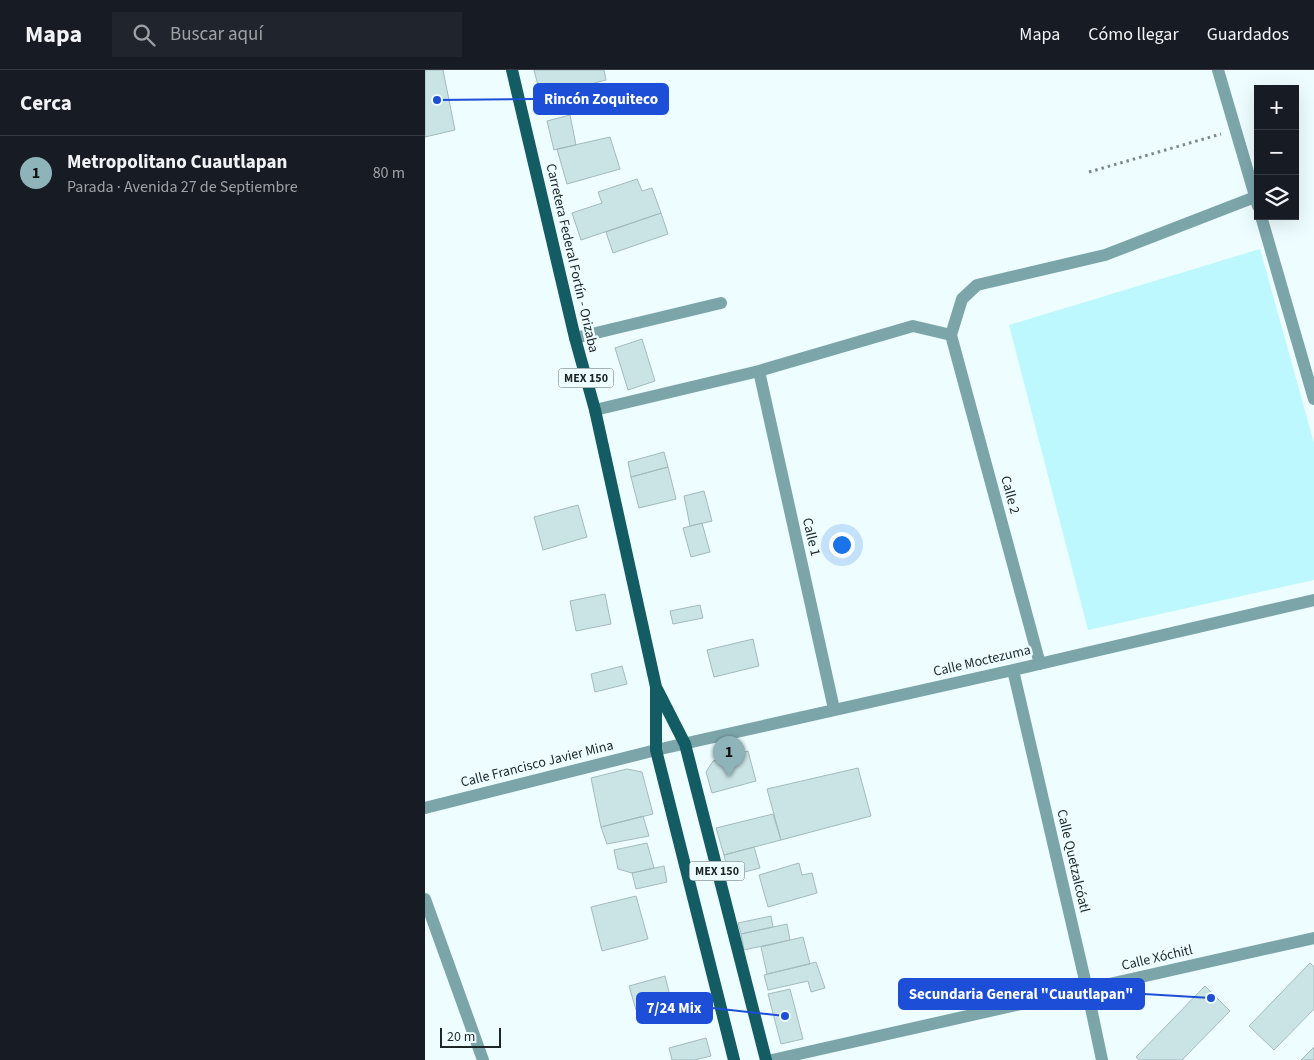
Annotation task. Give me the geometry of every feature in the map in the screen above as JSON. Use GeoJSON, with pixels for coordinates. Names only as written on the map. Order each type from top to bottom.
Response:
{"type":"FeatureCollection","features":[{"type":"Feature","properties":{"kind":"main road","name":"Carretera Federal Fortín - Orizaba"},"geometry":{"type":"LineString","coordinates":[[513,70],[575,338],[595,410],[656,687]]}},
{"type":"Feature","properties":{"kind":"main road","name":"MEX 150"},"geometry":{"type":"LineString","coordinates":[[656,687],[685,744],[766,1060]]}},
{"type":"Feature","properties":{"kind":"main road","name":"MEX 150"},"geometry":{"type":"LineString","coordinates":[[656,687],[656,750],[734,1060]]}},
{"type":"Feature","properties":{"kind":"street"},"geometry":{"type":"LineString","coordinates":[[1218,70],[1254,191]]}},
{"type":"Feature","properties":{"kind":"street"},"geometry":{"type":"LineString","coordinates":[[595,410],[759,371],[913,326],[951,335],[962,299],[977,284],[1105,255],[1254,202]]}},
{"type":"Feature","properties":{"kind":"street"},"geometry":{"type":"LineString","coordinates":[[1262,220],[1314,399]]}},
{"type":"Feature","properties":{"kind":"street"},"geometry":{"type":"LineString","coordinates":[[575,338],[721,303]]}},
{"type":"Feature","properties":{"kind":"street","name":"Calle 2"},"geometry":{"type":"LineString","coordinates":[[951,335],[1040,664]]}},
{"type":"Feature","properties":{"kind":"street","name":"Calle 1"},"geometry":{"type":"LineString","coordinates":[[759,371],[834,709]]}},
{"type":"Feature","properties":{"kind":"street","name":"Calle Moctezuma"},"geometry":{"type":"LineString","coordinates":[[656,750],[1313,603]]}},
{"type":"Feature","properties":{"kind":"street","name":"Calle Quetzalcóatl"},"geometry":{"type":"LineString","coordinates":[[1013,670],[1102,1060]]}},
{"type":"Feature","properties":{"kind":"street","name":"Calle Francisco Javier Mina"},"geometry":{"type":"LineString","coordinates":[[425,808],[656,750]]}},
{"type":"Feature","properties":{"kind":"street"},"geometry":{"type":"LineString","coordinates":[[425,899],[483,1060]]}},
{"type":"Feature","properties":{"kind":"street","name":"Calle Xóchitl"},"geometry":{"type":"LineString","coordinates":[[772,1060],[1314,938]]}},
{"type":"Feature","properties":{"kind":"path"},"geometry":{"type":"LineString","coordinates":[[1089,172],[1236,130]]}},
{"type":"Feature","properties":{"kind":"shaded area"},"geometry":{"type":"Polygon","coordinates":[[[1260,249],[1314,443],[1314,580],[1088,630],[1009,325],[1260,249]]]}},
{"type":"Feature","properties":{"kind":"building"},"geometry":{"type":"Polygon","coordinates":[[[425,70],[443,70],[455,130],[425,137],[425,70]]]}},
{"type":"Feature","properties":{"kind":"building"},"geometry":{"type":"Polygon","coordinates":[[[534,70],[604,70],[606,80],[541,97],[534,70]]]}},
{"type":"Feature","properties":{"kind":"building"},"geometry":{"type":"Polygon","coordinates":[[[570,115],[576,145],[554,150],[547,121],[570,115]]]}},
{"type":"Feature","properties":{"kind":"building"},"geometry":{"type":"Polygon","coordinates":[[[610,137],[620,169],[567,184],[557,149],[610,137]]]}},
{"type":"Feature","properties":{"kind":"building"},"geometry":{"type":"Polygon","coordinates":[[[637,179],[642,191],[652,188],[661,213],[581,240],[572,213],[602,203],[598,192],[637,179]]]}},
{"type":"Feature","properties":{"kind":"building"},"geometry":{"type":"Polygon","coordinates":[[[661,213],[668,234],[613,253],[606,232],[661,213]]]}},
{"type":"Feature","properties":{"kind":"building"},"geometry":{"type":"Polygon","coordinates":[[[642,339],[655,381],[628,390],[615,348],[642,339]]]}},
{"type":"Feature","properties":{"kind":"building"},"geometry":{"type":"Polygon","coordinates":[[[664,452],[668,467],[631,477],[628,462],[664,452]]]}},
{"type":"Feature","properties":{"kind":"building"},"geometry":{"type":"Polygon","coordinates":[[[668,467],[676,499],[639,508],[631,477],[668,467]]]}},
{"type":"Feature","properties":{"kind":"building"},"geometry":{"type":"Polygon","coordinates":[[[704,491],[712,521],[690,526],[684,496],[704,491]]]}},
{"type":"Feature","properties":{"kind":"building"},"geometry":{"type":"Polygon","coordinates":[[[578,505],[587,537],[543,550],[534,517],[578,505]]]}},
{"type":"Feature","properties":{"kind":"building"},"geometry":{"type":"Polygon","coordinates":[[[702,523],[710,552],[691,557],[683,528],[702,523]]]}},
{"type":"Feature","properties":{"kind":"building"},"geometry":{"type":"Polygon","coordinates":[[[605,594],[611,624],[576,631],[570,601],[605,594]]]}},
{"type":"Feature","properties":{"kind":"building"},"geometry":{"type":"Polygon","coordinates":[[[700,605],[703,618],[673,624],[670,611],[700,605]]]}},
{"type":"Feature","properties":{"kind":"building"},"geometry":{"type":"Polygon","coordinates":[[[753,639],[759,666],[714,677],[707,650],[753,639]]]}},
{"type":"Feature","properties":{"kind":"building"},"geometry":{"type":"Polygon","coordinates":[[[622,666],[627,684],[595,692],[591,674],[622,666]]]}},
{"type":"Feature","properties":{"kind":"building"},"geometry":{"type":"Polygon","coordinates":[[[748,751],[756,781],[712,793],[706,772],[713,761],[748,751]]]}},
{"type":"Feature","properties":{"kind":"building"},"geometry":{"type":"Polygon","coordinates":[[[858,768],[871,816],[781,840],[767,789],[858,768]]]}},
{"type":"Feature","properties":{"kind":"building"},"geometry":{"type":"Polygon","coordinates":[[[627,769],[642,772],[653,814],[601,827],[591,778],[627,769]]]}},
{"type":"Feature","properties":{"kind":"building"},"geometry":{"type":"Polygon","coordinates":[[[773,814],[781,840],[724,855],[716,828],[773,814]]]}},
{"type":"Feature","properties":{"kind":"building"},"geometry":{"type":"Polygon","coordinates":[[[643,816],[649,836],[607,844],[601,827],[643,816]]]}},
{"type":"Feature","properties":{"kind":"building"},"geometry":{"type":"Polygon","coordinates":[[[647,843],[654,868],[632,873],[618,869],[614,850],[647,843]]]}},
{"type":"Feature","properties":{"kind":"building"},"geometry":{"type":"Polygon","coordinates":[[[754,847],[760,868],[729,876],[724,855],[754,847]]]}},
{"type":"Feature","properties":{"kind":"building"},"geometry":{"type":"Polygon","coordinates":[[[799,863],[802,875],[812,873],[817,893],[768,907],[759,875],[799,863]]]}},
{"type":"Feature","properties":{"kind":"building"},"geometry":{"type":"Polygon","coordinates":[[[664,866],[667,882],[636,889],[632,873],[664,866]]]}},
{"type":"Feature","properties":{"kind":"building"},"geometry":{"type":"Polygon","coordinates":[[[636,896],[648,939],[602,951],[591,907],[636,896]]]}},
{"type":"Feature","properties":{"kind":"building"},"geometry":{"type":"Polygon","coordinates":[[[771,916],[773,927],[741,934],[738,923],[771,916]]]}},
{"type":"Feature","properties":{"kind":"building"},"geometry":{"type":"Polygon","coordinates":[[[787,924],[790,940],[744,950],[741,934],[787,924]]]}},
{"type":"Feature","properties":{"kind":"building"},"geometry":{"type":"Polygon","coordinates":[[[803,937],[810,964],[767,974],[761,947],[803,937]]]}},
{"type":"Feature","properties":{"kind":"building"},"geometry":{"type":"Polygon","coordinates":[[[816,962],[825,988],[811,992],[808,981],[768,990],[764,975],[816,962]]]}},
{"type":"Feature","properties":{"kind":"building"},"geometry":{"type":"Polygon","coordinates":[[[1310,963],[1314,967],[1314,1009],[1274,1050],[1249,1026],[1310,963]]]}},
{"type":"Feature","properties":{"kind":"building"},"geometry":{"type":"Polygon","coordinates":[[[665,976],[671,1000],[636,1010],[629,986],[665,976]]]}},
{"type":"Feature","properties":{"kind":"building"},"geometry":{"type":"Polygon","coordinates":[[[1205,986],[1230,1011],[1182,1060],[1139,1060],[1136,1057],[1205,986]]]}},
{"type":"Feature","properties":{"kind":"building"},"geometry":{"type":"Polygon","coordinates":[[[790,989],[803,1039],[781,1044],[768,994],[790,989]]]}},
{"type":"Feature","properties":{"kind":"building"},"geometry":{"type":"Polygon","coordinates":[[[706,1038],[711,1056],[695,1060],[672,1060],[669,1048],[706,1038]]]}},
{"type":"Feature","properties":{"kind":"building"},"geometry":{"type":"Polygon","coordinates":[[[1314,1047],[1314,1060],[1301,1060],[1314,1047]]]}},
{"type":"Feature","properties":{"kind":"place","name":"Rincón Zoquiteco"},"geometry":{"type":"Point","coordinates":[437,100]}},
{"type":"Feature","properties":{"kind":"place","name":"Metropolitano Cuautlapan"},"geometry":{"type":"Point","coordinates":[729,777]}},
{"type":"Feature","properties":{"kind":"place","name":"Secundaria General \"Cuautlapan\""},"geometry":{"type":"Point","coordinates":[1211,998]}},
{"type":"Feature","properties":{"kind":"place","name":"7/24 Mix"},"geometry":{"type":"Point","coordinates":[785,1016]}}]}
